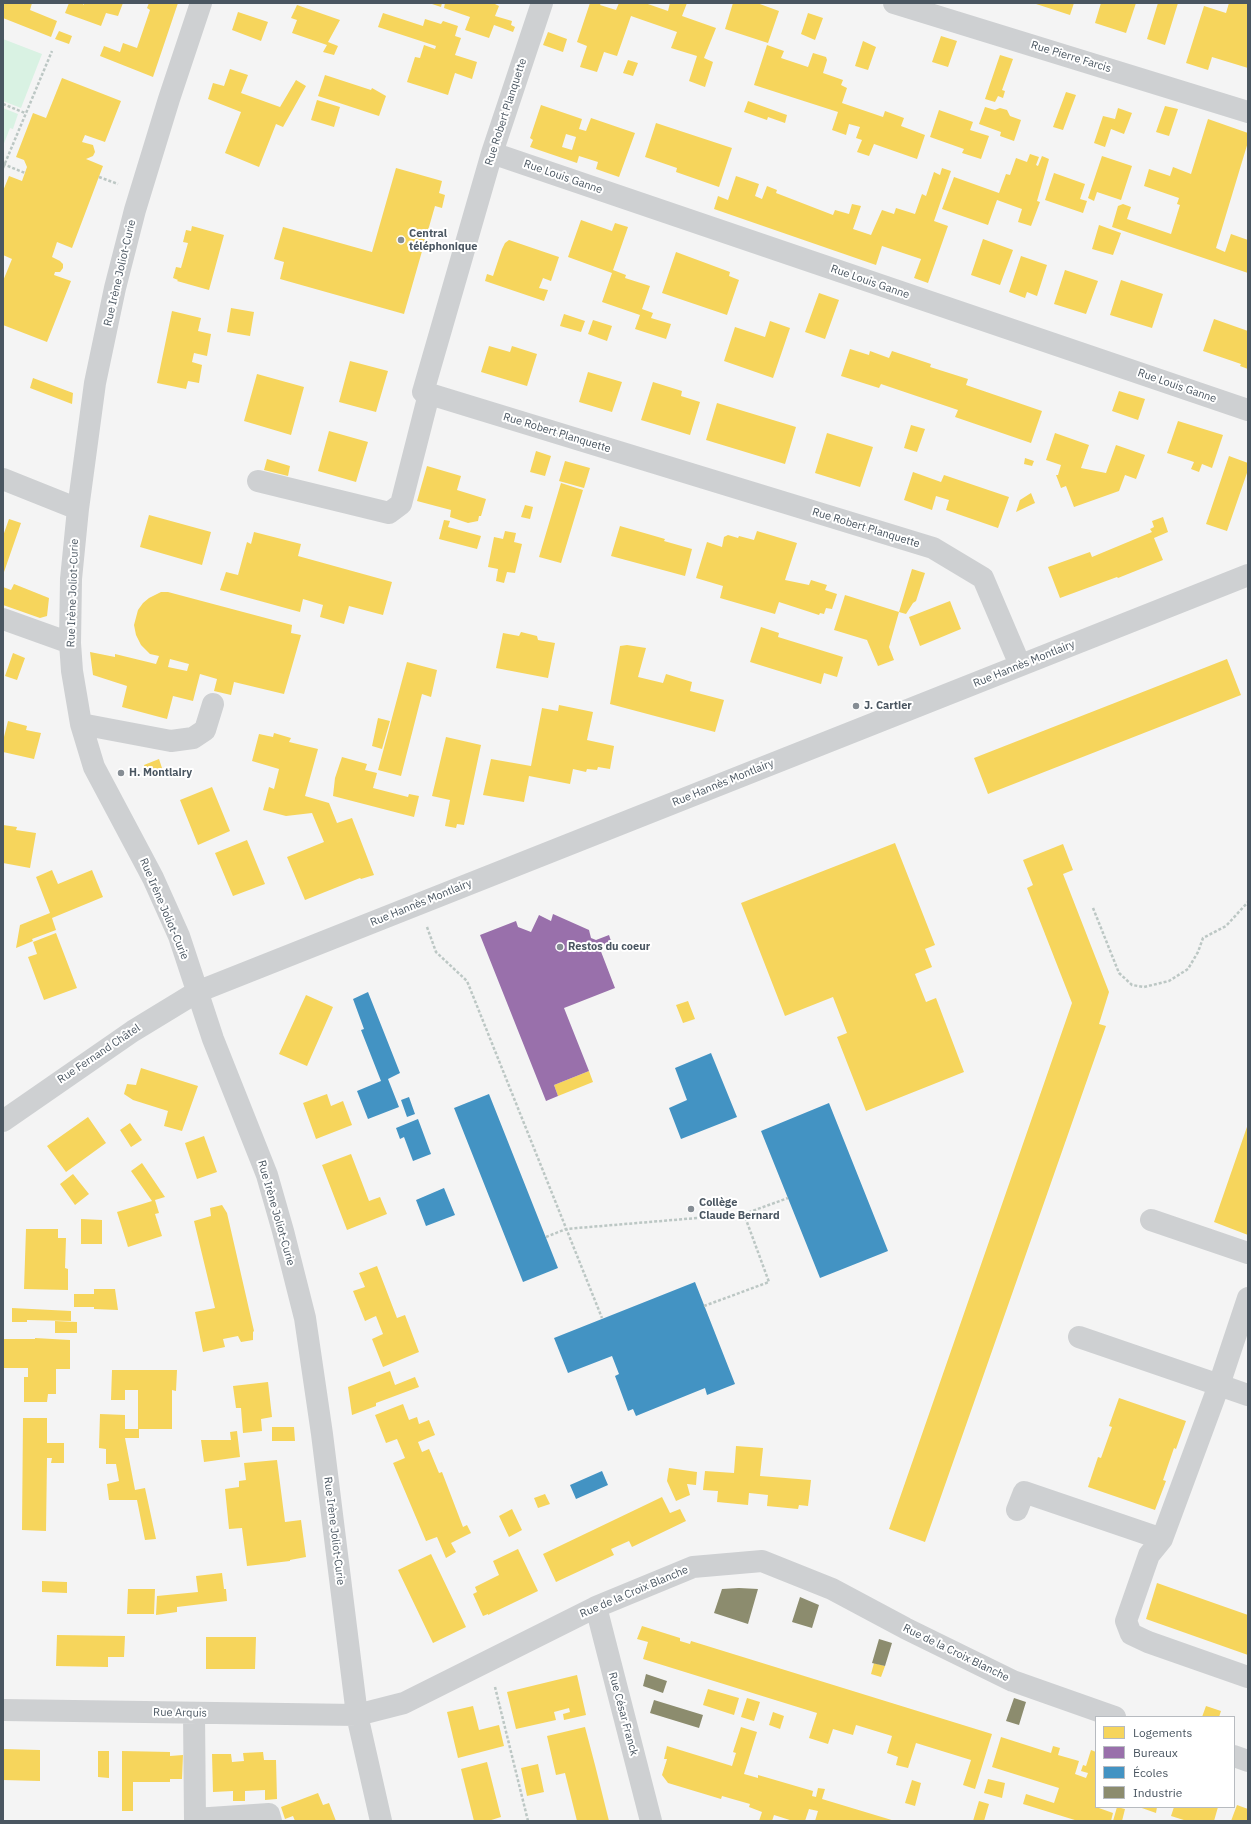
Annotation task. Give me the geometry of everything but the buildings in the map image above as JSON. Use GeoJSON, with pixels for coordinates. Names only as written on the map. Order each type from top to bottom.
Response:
{"type":"FeatureCollection","features":[{"type":"Feature","properties":{"kind":"street","name":"Rue Irène Joliot-Curie"},"geometry":{"type":"LineString","coordinates":[[201,3],[169,99],[135,210],[115,288],[95,384],[78,509],[72,579],[70,643],[75,694],[94,767],[153,878],[178,936],[213,1039],[267,1175],[283,1231],[305,1318],[322,1434],[357,1715],[381,1821]]}},
{"type":"Feature","properties":{"kind":"street","name":"Rue Robert Planquette"},"geometry":{"type":"LineString","coordinates":[[542,3],[492,153],[423,392],[933,548],[983,578],[1020,665]]}},
{"type":"Feature","properties":{"kind":"street","name":"Rue Pierre Farcis"},"geometry":{"type":"LineString","coordinates":[[894,3],[1248,112]]}},
{"type":"Feature","properties":{"kind":"street","name":"Rue Louis Ganne"},"geometry":{"type":"LineString","coordinates":[[492,153],[1248,410]]}},
{"type":"Feature","properties":{"kind":"street"},"geometry":{"type":"LineString","coordinates":[[258,481],[389,513],[401,504],[429,394]]}},
{"type":"Feature","properties":{"kind":"street"},"geometry":{"type":"LineString","coordinates":[[3,479],[78,509]]}},
{"type":"Feature","properties":{"kind":"street","name":"Rue Hannès Montlairy"},"geometry":{"type":"LineString","coordinates":[[197,992],[1248,575]]}},
{"type":"Feature","properties":{"kind":"street"},"geometry":{"type":"LineString","coordinates":[[3,619],[70,643]]}},
{"type":"Feature","properties":{"kind":"street"},"geometry":{"type":"LineString","coordinates":[[82,724],[170,741],[193,738],[205,730],[213,704]]}},
{"type":"Feature","properties":{"kind":"street","name":"Rue Fernand Châtel"},"geometry":{"type":"LineString","coordinates":[[6,1111],[197,992]]}},
{"type":"Feature","properties":{"kind":"street"},"geometry":{"type":"LineString","coordinates":[[1151,1220],[1248,1253]]}},
{"type":"Feature","properties":{"kind":"street"},"geometry":{"type":"LineString","coordinates":[[1248,1298],[1219,1385],[1162,1539],[1149,1555],[1126,1621],[1131,1634],[1148,1642],[1248,1677]]}},
{"type":"Feature","properties":{"kind":"street"},"geometry":{"type":"LineString","coordinates":[[1079,1337],[1248,1395]]}},
{"type":"Feature","properties":{"kind":"street"},"geometry":{"type":"LineString","coordinates":[[1017,1510],[1024,1492],[1162,1539]]}},
{"type":"Feature","properties":{"kind":"street","name":"Rue de la Croix Blanche"},"geometry":{"type":"LineString","coordinates":[[357,1715],[404,1703],[596,1607],[692,1567],[762,1561],[832,1590],[905,1628],[1013,1680],[1112,1716]]}},
{"type":"Feature","properties":{"kind":"street","name":"Rue César Franck"},"geometry":{"type":"LineString","coordinates":[[596,1607],[655,1820]]}},
{"type":"Feature","properties":{"kind":"street","name":"Rue Arquis"},"geometry":{"type":"LineString","coordinates":[[3,1710],[357,1715]]}},
{"type":"Feature","properties":{"kind":"street"},"geometry":{"type":"LineString","coordinates":[[194,1713],[195,1820],[269,1814],[272,1821]]}},
{"type":"Feature","properties":{"kind":"street"},"geometry":{"type":"LineString","coordinates":[[1235,1756],[1248,1761]]}},
{"type":"Feature","properties":{"kind":"path"},"geometry":{"type":"LineString","coordinates":[[3,168],[52,51]]}},
{"type":"Feature","properties":{"kind":"path"},"geometry":{"type":"LineString","coordinates":[[3,104],[25,113]]}},
{"type":"Feature","properties":{"kind":"path"},"geometry":{"type":"LineString","coordinates":[[4,164],[25,173]]}},
{"type":"Feature","properties":{"kind":"path"},"geometry":{"type":"LineString","coordinates":[[1092,908],[1119,973],[1132,985],[1144,987],[1169,981],[1188,969],[1198,952],[1203,938],[1226,926],[1248,902]]}},
{"type":"Feature","properties":{"kind":"path"},"geometry":{"type":"LineString","coordinates":[[419,904],[436,952],[467,981],[602,1318]]}},
{"type":"Feature","properties":{"kind":"path"},"geometry":{"type":"LineString","coordinates":[[546,1237],[566,1229],[744,1214],[788,1198]]}},
{"type":"Feature","properties":{"kind":"path"},"geometry":{"type":"LineString","coordinates":[[704,1306],[769,1282],[744,1214]]}},
{"type":"Feature","properties":{"kind":"path"},"geometry":{"type":"LineString","coordinates":[[488,1661],[528,1821]]}},
{"type":"Feature","properties":{"kind":"green space"},"geometry":{"type":"Polygon","coordinates":[[[3,39],[42,54],[21,108],[3,101],[3,39]]]}},
{"type":"Feature","properties":{"kind":"green space"},"geometry":{"type":"Polygon","coordinates":[[[3,108],[18,114],[13,129],[10,128],[3,146],[3,108]]]}},
{"type":"Feature","properties":{"kind":"place","name":"Central téléphonique"},"geometry":{"type":"Point","coordinates":[401,240]}},
{"type":"Feature","properties":{"kind":"place","name":"J. Cartier"},"geometry":{"type":"Point","coordinates":[856,706]}},
{"type":"Feature","properties":{"kind":"place","name":"H. Montlairy"},"geometry":{"type":"Point","coordinates":[121,773]}},
{"type":"Feature","properties":{"kind":"place","name":"Restos du coeur"},"geometry":{"type":"Point","coordinates":[560,947]}},
{"type":"Feature","properties":{"kind":"place","name":"Collège Claude Bernard"},"geometry":{"type":"Point","coordinates":[691,1209]}}]}
